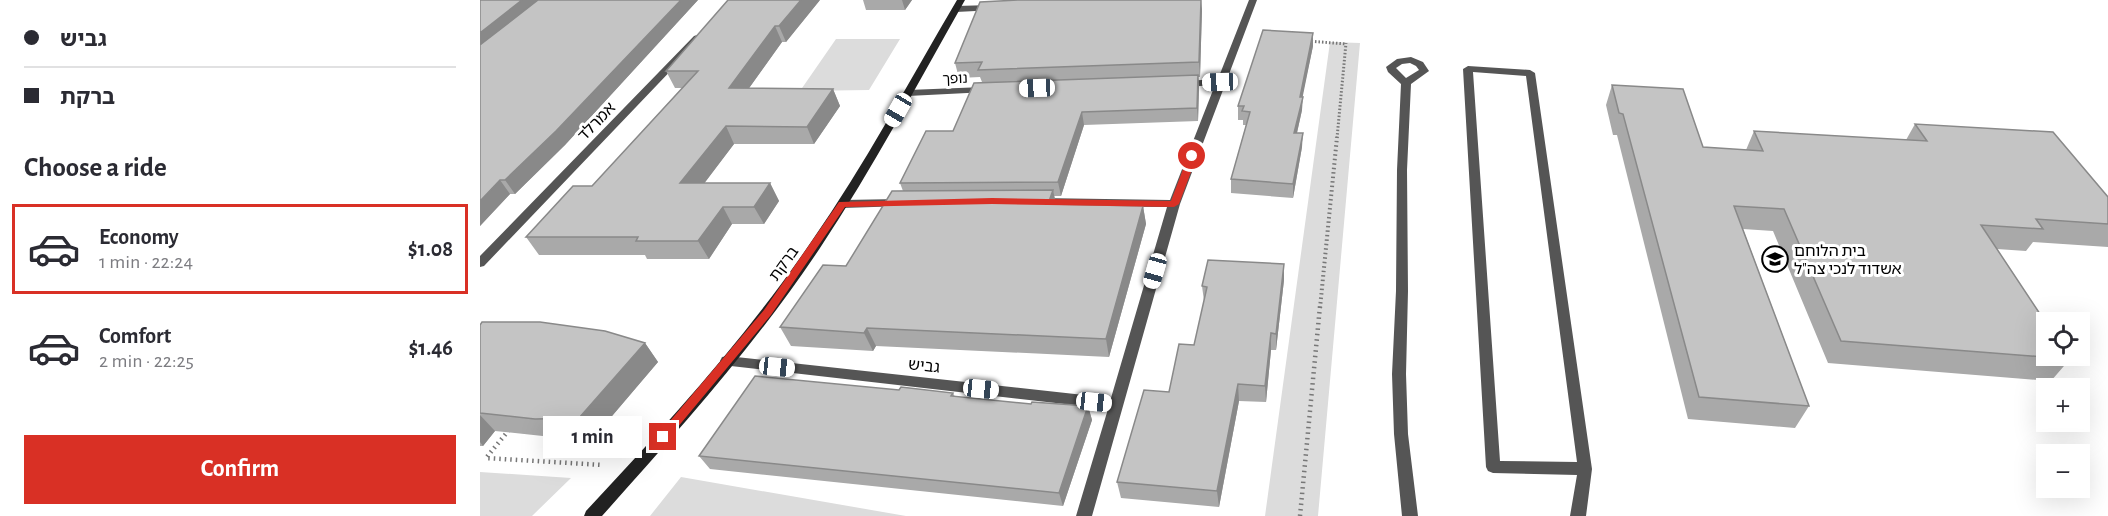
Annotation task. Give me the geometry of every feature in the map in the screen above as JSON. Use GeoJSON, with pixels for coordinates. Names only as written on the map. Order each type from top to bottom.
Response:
{"type":"FeatureCollection","features":[{"type":"Feature","properties":{"kind":"street"},"geometry":{"type":"LineString","coordinates":[[1084,516],[1174,204],[1253,0]]}},
{"type":"Feature","properties":{"kind":"street"},"geometry":{"type":"LineString","coordinates":[[959,5],[1007,8]]}},
{"type":"Feature","properties":{"kind":"street","name":"ברקת"},"geometry":{"type":"LineString","coordinates":[[592,516],[648,455],[768,313],[843,204],[959,5]]}},
{"type":"Feature","properties":{"kind":"street","name":"אמרלד"},"geometry":{"type":"LineString","coordinates":[[480,263],[708,26]]}},
{"type":"Feature","properties":{"kind":"street"},"geometry":{"type":"LineString","coordinates":[[1578,516],[1585,469],[1530,73],[1468,69],[1493,466],[1585,469]]}},
{"type":"Feature","properties":{"kind":"street"},"geometry":{"type":"LineString","coordinates":[[1173,84],[1220,82]]}},
{"type":"Feature","properties":{"kind":"street"},"geometry":{"type":"LineString","coordinates":[[1406,83],[1402,170],[1399,374],[1401,434],[1410,516]]}},
{"type":"Feature","properties":{"kind":"street","name":"נופך"},"geometry":{"type":"LineString","coordinates":[[908,93],[994,90]]}},
{"type":"Feature","properties":{"kind":"street"},"geometry":{"type":"LineString","coordinates":[[1026,201],[1174,204]]}},
{"type":"Feature","properties":{"kind":"street"},"geometry":{"type":"LineString","coordinates":[[843,204],[910,203]]}},
{"type":"Feature","properties":{"kind":"street","name":"גביש"},"geometry":{"type":"LineString","coordinates":[[726,362],[1117,404]]}},
{"type":"Feature","properties":{"kind":"path"},"geometry":{"type":"LineString","coordinates":[[1298,40],[1346,43],[1300,516]]}},
{"type":"Feature","properties":{"kind":"path"},"geometry":{"type":"LineString","coordinates":[[483,458],[515,423]]}},
{"type":"Feature","properties":{"kind":"path"},"geometry":{"type":"LineString","coordinates":[[483,458],[602,465]]}},
{"type":"Feature","properties":{"kind":"shaded area"},"geometry":{"type":"Polygon","coordinates":[[[836,39],[900,39],[869,90],[800,91],[836,39]]]}},
{"type":"Feature","properties":{"kind":"shaded area"},"geometry":{"type":"Polygon","coordinates":[[[1330,42],[1360,43],[1318,516],[1265,516],[1330,42]]]}},
{"type":"Feature","properties":{"kind":"shaded area"},"geometry":{"type":"Polygon","coordinates":[[[480,472],[571,478],[532,516],[480,516],[480,472]]]}},
{"type":"Feature","properties":{"kind":"shaded area"},"geometry":{"type":"Polygon","coordinates":[[[681,477],[906,516],[650,516],[681,477]]]}},
{"type":"Feature","properties":{"kind":"building"},"geometry":{"type":"Polygon","coordinates":[[[480,0],[522,0],[480,33],[480,0]]]}},
{"type":"Feature","properties":{"kind":"building"},"geometry":{"type":"Polygon","coordinates":[[[538,0],[681,0],[556,131],[505,180],[500,180],[480,201],[480,45],[538,0]]]}},
{"type":"Feature","properties":{"kind":"building"},"geometry":{"type":"Polygon","coordinates":[[[728,0],[801,0],[779,26],[775,26],[729,88],[833,89],[807,127],[726,126],[680,183],[770,183],[754,207],[723,207],[698,241],[636,241],[638,237],[526,237],[573,186],[592,186],[698,71],[666,71],[728,0]]]}},
{"type":"Feature","properties":{"kind":"building"},"geometry":{"type":"Polygon","coordinates":[[[1201,0],[1199,62],[978,70],[982,62],[955,63],[980,2],[1201,0]]]}},
{"type":"Feature","properties":{"kind":"building"},"geometry":{"type":"Polygon","coordinates":[[[1263,30],[1313,33],[1300,97],[1303,97],[1294,133],[1303,133],[1293,184],[1231,179],[1250,112],[1242,111],[1244,106],[1238,106],[1263,30]]]}},
{"type":"Feature","properties":{"kind":"building"},"geometry":{"type":"Polygon","coordinates":[[[1198,75],[1197,108],[1082,112],[1058,182],[900,183],[926,131],[953,131],[974,83],[1198,75]]]}},
{"type":"Feature","properties":{"kind":"building"},"geometry":{"type":"Polygon","coordinates":[[[1612,85],[1683,89],[1703,147],[1763,151],[1754,131],[1927,141],[1915,124],[2053,132],[2108,197],[2108,224],[2036,219],[2043,229],[1981,225],[2039,312],[2036,312],[2036,356],[1841,341],[1784,209],[1734,206],[1809,406],[1699,397],[1623,114],[1619,113],[1612,85]]]}},
{"type":"Feature","properties":{"kind":"building"},"geometry":{"type":"Polygon","coordinates":[[[1053,190],[1048,204],[1143,206],[1106,339],[867,328],[864,333],[780,327],[823,265],[846,266],[892,191],[1053,190]]]}},
{"type":"Feature","properties":{"kind":"building"},"geometry":{"type":"Polygon","coordinates":[[[1208,260],[1284,264],[1276,334],[1271,333],[1265,386],[1238,384],[1217,491],[1117,482],[1144,390],[1169,392],[1179,344],[1194,345],[1207,287],[1202,286],[1208,260]]]}},
{"type":"Feature","properties":{"kind":"building"},"geometry":{"type":"Polygon","coordinates":[[[482,322],[540,322],[605,331],[645,343],[579,418],[535,419],[480,413],[480,325],[482,322]]]}},
{"type":"Feature","properties":{"kind":"building"},"geometry":{"type":"Polygon","coordinates":[[[755,376],[899,390],[901,387],[953,393],[951,396],[1031,404],[1032,402],[1088,406],[1059,493],[699,456],[755,376]]]}},
{"type":"Feature","properties":{"kind":"place","name":"בית הלוחם אשדוד לנכי צה\"ל"},"geometry":{"type":"Point","coordinates":[1775,259]}},
{"type":"Feature","properties":{"kind":"route"},"geometry":{"type":"LineString","coordinates":[[663,437],[768,313],[843,204],[992,201],[1174,204],[1192,156]]}}]}
